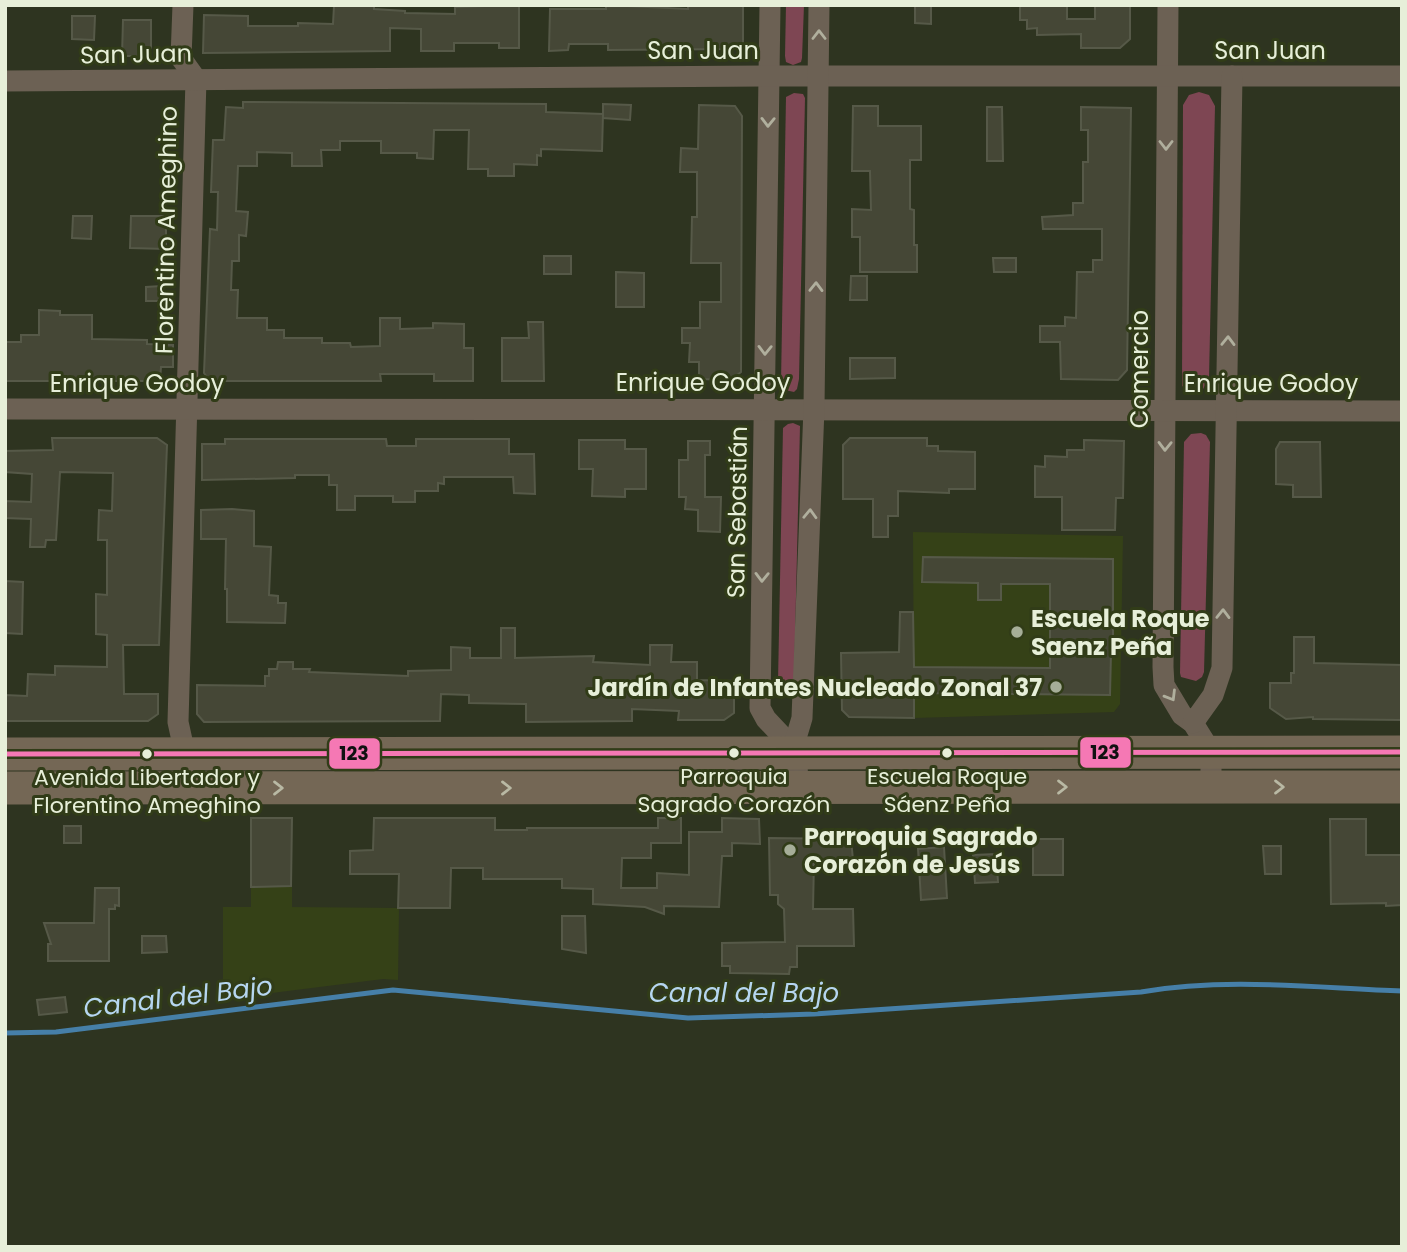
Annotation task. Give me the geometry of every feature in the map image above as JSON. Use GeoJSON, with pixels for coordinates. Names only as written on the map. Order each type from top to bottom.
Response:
{"type":"FeatureCollection","features":[{"type":"Feature","properties":{"kind":"main road"},"geometry":{"type":"LineString","coordinates":[[5,754],[1402,751]]}},
{"type":"Feature","properties":{"kind":"main road"},"geometry":{"type":"LineString","coordinates":[[5,788],[1402,787]]}},
{"type":"Feature","properties":{"kind":"street","name":"Florentino Ameghino"},"geometry":{"type":"LineString","coordinates":[[183,5],[181,58],[196,79],[178,722],[185,754],[185,788]]}},
{"type":"Feature","properties":{"kind":"street","name":"San Sebastián"},"geometry":{"type":"LineString","coordinates":[[770,5],[760,708],[766,719],[798,753]]}},
{"type":"Feature","properties":{"kind":"street"},"geometry":{"type":"LineString","coordinates":[[798,788],[796,738],[802,718],[814,408],[819,5]]}},
{"type":"Feature","properties":{"kind":"street","name":"Comercio"},"geometry":{"type":"LineString","coordinates":[[1168,5],[1164,685],[1182,715],[1193,723],[1211,752]]}},
{"type":"Feature","properties":{"kind":"street","name":"San Juan"},"geometry":{"type":"LineString","coordinates":[[5,81],[769,76],[1402,76]]}},
{"type":"Feature","properties":{"kind":"street"},"geometry":{"type":"LineString","coordinates":[[1193,723],[1213,695],[1222,668],[1232,76]]}},
{"type":"Feature","properties":{"kind":"street","name":"Enrique Godoy"},"geometry":{"type":"LineString","coordinates":[[5,408],[1402,411]]}},
{"type":"Feature","properties":{"kind":"street"},"geometry":{"type":"LineString","coordinates":[[1211,752],[1211,788]]}},
{"type":"Feature","properties":{"kind":"shaded area"},"geometry":{"type":"Polygon","coordinates":[[[786,5],[804,5],[802,58],[801,62],[793,65],[786,62],[785,56],[786,5]]]}},
{"type":"Feature","properties":{"kind":"shaded area"},"geometry":{"type":"Polygon","coordinates":[[[1199,92],[1209,95],[1215,106],[1209,378],[1202,391],[1192,392],[1182,386],[1183,105],[1189,95],[1199,92]]]}},
{"type":"Feature","properties":{"kind":"shaded area"},"geometry":{"type":"Polygon","coordinates":[[[794,93],[803,94],[805,98],[799,379],[794,392],[785,390],[781,383],[786,97],[794,93]]]}},
{"type":"Feature","properties":{"kind":"shaded area"},"geometry":{"type":"Polygon","coordinates":[[[793,423],[800,426],[794,681],[791,688],[779,686],[778,682],[783,428],[793,423]]]}},
{"type":"Feature","properties":{"kind":"shaded area"},"geometry":{"type":"Polygon","coordinates":[[[1191,434],[1206,435],[1210,442],[1204,672],[1196,681],[1181,677],[1180,673],[1184,442],[1191,434]]]}},
{"type":"Feature","properties":{"kind":"shaded area","name":"Escuela Roque Saenz Peña"},"geometry":{"type":"Polygon","coordinates":[[[913,532],[1123,536],[1120,704],[1114,712],[914,718],[913,532]]]}},
{"type":"Feature","properties":{"kind":"shaded area"},"geometry":{"type":"Polygon","coordinates":[[[251,818],[292,818],[292,907],[399,908],[398,980],[383,979],[223,999],[223,907],[251,907],[251,818]]]}},
{"type":"Feature","properties":{"kind":"building"},"geometry":{"type":"Polygon","coordinates":[[[519,5],[519,48],[499,48],[499,43],[454,43],[454,51],[421,51],[421,29],[390,28],[390,51],[203,53],[204,15],[248,16],[248,26],[298,26],[298,23],[333,24],[334,6],[374,6],[374,9],[405,13],[455,14],[455,7],[519,5]]]}},
{"type":"Feature","properties":{"kind":"building"},"geometry":{"type":"Polygon","coordinates":[[[606,5],[688,9],[688,5],[743,5],[743,42],[737,49],[608,50],[608,44],[569,44],[568,50],[549,51],[550,9],[606,9],[606,5]]]}},
{"type":"Feature","properties":{"kind":"building"},"geometry":{"type":"Polygon","coordinates":[[[915,5],[931,5],[931,24],[915,23],[915,5]]]}},
{"type":"Feature","properties":{"kind":"building"},"geometry":{"type":"Polygon","coordinates":[[[1020,5],[1067,5],[1067,19],[1095,19],[1095,5],[1130,5],[1130,39],[1120,48],[1081,48],[1081,34],[1037,35],[1037,28],[1027,29],[1027,20],[1020,20],[1020,5]]]}},
{"type":"Feature","properties":{"kind":"building"},"geometry":{"type":"Polygon","coordinates":[[[72,16],[95,16],[94,40],[72,39],[72,16]]]}},
{"type":"Feature","properties":{"kind":"building"},"geometry":{"type":"Polygon","coordinates":[[[123,20],[151,20],[151,48],[142,56],[122,56],[123,20]]]}},
{"type":"Feature","properties":{"kind":"building"},"geometry":{"type":"Polygon","coordinates":[[[243,102],[546,104],[546,112],[603,114],[602,151],[541,149],[541,156],[537,155],[537,165],[514,164],[514,176],[488,176],[488,169],[468,169],[469,130],[434,130],[433,159],[417,158],[417,153],[381,153],[381,141],[340,141],[340,150],[321,150],[322,166],[292,166],[292,153],[257,152],[257,166],[238,166],[236,211],[248,212],[246,236],[239,235],[239,261],[232,261],[231,290],[238,290],[237,318],[267,318],[267,330],[284,330],[284,338],[322,338],[322,343],[350,343],[351,347],[380,346],[380,318],[400,318],[400,329],[433,328],[433,323],[464,324],[464,348],[473,348],[473,381],[434,381],[434,374],[380,374],[381,381],[210,381],[204,373],[210,229],[217,230],[218,192],[211,192],[213,140],[224,140],[226,107],[243,108],[243,102]]]}},
{"type":"Feature","properties":{"kind":"building"},"geometry":{"type":"Polygon","coordinates":[[[603,104],[631,105],[630,120],[603,118],[603,104]]]}},
{"type":"Feature","properties":{"kind":"building"},"geometry":{"type":"Polygon","coordinates":[[[699,105],[735,106],[742,116],[741,372],[731,380],[699,379],[699,362],[689,362],[690,343],[682,343],[682,328],[700,328],[700,302],[721,302],[721,263],[691,263],[692,217],[697,217],[697,172],[680,172],[681,148],[698,149],[699,105]]]}},
{"type":"Feature","properties":{"kind":"building"},"geometry":{"type":"Polygon","coordinates":[[[853,106],[878,106],[878,126],[921,126],[921,160],[910,160],[910,209],[914,210],[917,272],[860,272],[860,237],[852,237],[852,209],[871,210],[870,171],[852,171],[853,106]]]}},
{"type":"Feature","properties":{"kind":"building"},"geometry":{"type":"Polygon","coordinates":[[[987,107],[1002,107],[1003,161],[987,161],[987,107]]]}},
{"type":"Feature","properties":{"kind":"building"},"geometry":{"type":"Polygon","coordinates":[[[1081,107],[1131,108],[1127,370],[1118,380],[1061,379],[1060,342],[1040,342],[1040,326],[1065,326],[1065,317],[1076,318],[1077,272],[1093,272],[1093,260],[1102,260],[1102,229],[1043,229],[1042,217],[1073,215],[1073,203],[1083,203],[1083,162],[1088,162],[1088,130],[1081,130],[1081,107]]]}},
{"type":"Feature","properties":{"kind":"building"},"geometry":{"type":"Polygon","coordinates":[[[73,216],[92,216],[91,239],[72,238],[73,216]]]}},
{"type":"Feature","properties":{"kind":"building"},"geometry":{"type":"Polygon","coordinates":[[[131,216],[166,216],[166,249],[130,248],[131,216]]]}},
{"type":"Feature","properties":{"kind":"building"},"geometry":{"type":"Polygon","coordinates":[[[544,256],[571,256],[571,274],[544,274],[544,256]]]}},
{"type":"Feature","properties":{"kind":"building"},"geometry":{"type":"Polygon","coordinates":[[[993,258],[1016,258],[1016,272],[994,272],[993,258]]]}},
{"type":"Feature","properties":{"kind":"building"},"geometry":{"type":"Polygon","coordinates":[[[616,272],[644,273],[644,307],[616,307],[616,272]]]}},
{"type":"Feature","properties":{"kind":"building"},"geometry":{"type":"Polygon","coordinates":[[[851,276],[867,276],[867,300],[850,300],[851,276]]]}},
{"type":"Feature","properties":{"kind":"building"},"geometry":{"type":"Polygon","coordinates":[[[161,286],[161,301],[146,301],[146,287],[161,286]]]}},
{"type":"Feature","properties":{"kind":"building"},"geometry":{"type":"Polygon","coordinates":[[[39,310],[60,311],[60,315],[92,315],[92,339],[147,340],[147,344],[173,345],[173,367],[161,367],[160,381],[5,381],[5,342],[21,342],[21,335],[39,335],[39,310]]]}},
{"type":"Feature","properties":{"kind":"building"},"geometry":{"type":"Polygon","coordinates":[[[528,322],[543,322],[544,381],[502,381],[502,338],[529,338],[528,322]]]}},
{"type":"Feature","properties":{"kind":"building"},"geometry":{"type":"Polygon","coordinates":[[[850,358],[895,358],[895,378],[850,379],[850,358]]]}},
{"type":"Feature","properties":{"kind":"building"},"geometry":{"type":"Polygon","coordinates":[[[52,438],[157,438],[167,445],[159,645],[123,645],[124,694],[158,694],[158,714],[148,721],[5,721],[5,695],[27,696],[28,674],[55,675],[55,666],[107,667],[107,635],[96,634],[96,594],[107,595],[107,540],[98,540],[99,510],[112,511],[113,473],[60,472],[56,540],[46,540],[45,547],[30,547],[31,519],[5,518],[5,501],[31,502],[32,474],[5,472],[5,451],[53,450],[52,438]]]}},
{"type":"Feature","properties":{"kind":"building"},"geometry":{"type":"Polygon","coordinates":[[[850,438],[927,438],[927,446],[938,446],[938,451],[975,452],[975,489],[949,489],[949,493],[898,491],[898,516],[888,516],[888,537],[873,537],[873,499],[843,499],[843,445],[850,438]]]}},
{"type":"Feature","properties":{"kind":"building"},"geometry":{"type":"Polygon","coordinates":[[[225,439],[386,439],[387,446],[416,446],[416,439],[509,439],[509,454],[534,454],[535,494],[514,493],[513,477],[444,477],[444,484],[438,483],[438,491],[415,491],[415,502],[393,502],[393,496],[355,496],[355,510],[337,510],[337,485],[329,485],[329,475],[202,480],[202,444],[225,444],[225,439]]]}},
{"type":"Feature","properties":{"kind":"building"},"geometry":{"type":"Polygon","coordinates":[[[579,440],[625,440],[625,449],[646,449],[646,489],[625,489],[625,497],[592,496],[593,469],[579,469],[579,440]]]}},
{"type":"Feature","properties":{"kind":"building"},"geometry":{"type":"Polygon","coordinates":[[[1084,440],[1124,441],[1123,498],[1116,498],[1115,530],[1062,530],[1062,497],[1035,497],[1035,466],[1045,467],[1045,456],[1067,457],[1067,450],[1084,450],[1084,440]]]}},
{"type":"Feature","properties":{"kind":"building"},"geometry":{"type":"Polygon","coordinates":[[[688,441],[710,441],[710,455],[705,455],[705,497],[721,497],[720,532],[698,531],[698,510],[685,509],[686,497],[679,497],[679,460],[688,460],[688,441]]]}},
{"type":"Feature","properties":{"kind":"building"},"geometry":{"type":"Polygon","coordinates":[[[1280,442],[1320,442],[1321,497],[1293,497],[1293,485],[1276,484],[1276,449],[1280,442]]]}},
{"type":"Feature","properties":{"kind":"building"},"geometry":{"type":"Polygon","coordinates":[[[201,510],[254,511],[254,546],[271,547],[269,595],[278,596],[278,603],[286,603],[285,623],[227,622],[226,539],[201,539],[201,510]]]}},
{"type":"Feature","properties":{"kind":"building"},"geometry":{"type":"Polygon","coordinates":[[[923,557],[1113,559],[1110,695],[914,693],[914,718],[849,717],[842,710],[841,653],[899,652],[900,612],[913,612],[914,667],[1050,668],[1050,584],[1001,584],[1001,600],[978,600],[978,583],[922,582],[923,557]]]}},
{"type":"Feature","properties":{"kind":"building"},"geometry":{"type":"Polygon","coordinates":[[[5,581],[23,582],[22,634],[5,633],[5,581]]]}},
{"type":"Feature","properties":{"kind":"building"},"geometry":{"type":"Polygon","coordinates":[[[501,628],[515,628],[515,658],[594,656],[593,662],[650,665],[650,645],[672,645],[671,662],[697,662],[697,680],[734,681],[734,713],[724,720],[678,720],[679,711],[632,709],[632,721],[526,722],[526,704],[469,703],[469,695],[441,694],[440,721],[204,722],[197,714],[197,685],[265,686],[265,676],[269,676],[269,669],[277,669],[278,662],[293,662],[293,669],[310,669],[309,672],[408,676],[408,671],[451,670],[451,647],[470,648],[470,658],[501,658],[501,628]]]}},
{"type":"Feature","properties":{"kind":"building"},"geometry":{"type":"Polygon","coordinates":[[[1294,637],[1314,637],[1314,663],[1402,665],[1402,720],[1313,717],[1286,719],[1270,708],[1270,683],[1291,683],[1291,673],[1294,673],[1294,637]]]}},
{"type":"Feature","properties":{"kind":"building"},"geometry":{"type":"Polygon","coordinates":[[[251,818],[292,818],[291,886],[251,887],[251,818]]]}},
{"type":"Feature","properties":{"kind":"building"},"geometry":{"type":"Polygon","coordinates":[[[374,818],[495,818],[495,830],[527,830],[658,828],[658,818],[681,818],[681,843],[651,843],[651,858],[622,858],[621,888],[657,888],[657,873],[689,875],[689,832],[722,832],[722,818],[759,819],[760,844],[732,843],[732,856],[722,856],[719,907],[664,906],[664,914],[645,907],[593,904],[593,889],[562,888],[562,879],[483,879],[483,868],[451,868],[450,908],[398,908],[399,874],[350,874],[350,851],[373,850],[374,818]]]}},
{"type":"Feature","properties":{"kind":"building"},"geometry":{"type":"Polygon","coordinates":[[[1330,819],[1366,819],[1366,855],[1402,855],[1402,905],[1331,904],[1330,819]]]}},
{"type":"Feature","properties":{"kind":"building"},"geometry":{"type":"Polygon","coordinates":[[[64,826],[81,826],[81,843],[64,843],[64,826]]]}},
{"type":"Feature","properties":{"kind":"building"},"geometry":{"type":"Polygon","coordinates":[[[769,838],[851,839],[853,860],[814,860],[813,909],[853,909],[854,946],[797,946],[797,967],[790,967],[789,974],[730,973],[730,966],[722,966],[722,943],[785,942],[784,909],[778,904],[778,895],[770,895],[769,838]]]}},
{"type":"Feature","properties":{"kind":"building"},"geometry":{"type":"Polygon","coordinates":[[[1063,839],[1063,875],[1033,875],[1033,840],[1063,839]]]}},
{"type":"Feature","properties":{"kind":"building"},"geometry":{"type":"Polygon","coordinates":[[[1263,846],[1281,846],[1281,874],[1265,874],[1263,846]]]}},
{"type":"Feature","properties":{"kind":"building"},"geometry":{"type":"Polygon","coordinates":[[[944,847],[947,898],[921,900],[918,849],[944,847]]]}},
{"type":"Feature","properties":{"kind":"building"},"geometry":{"type":"Polygon","coordinates":[[[996,854],[998,882],[975,883],[973,855],[996,854]]]}},
{"type":"Feature","properties":{"kind":"building"},"geometry":{"type":"Polygon","coordinates":[[[95,888],[119,888],[119,906],[115,905],[115,909],[109,909],[109,961],[48,961],[48,944],[51,944],[44,923],[94,923],[95,888]]]}},
{"type":"Feature","properties":{"kind":"building"},"geometry":{"type":"Polygon","coordinates":[[[562,916],[585,916],[586,953],[562,949],[562,916]]]}},
{"type":"Feature","properties":{"kind":"building"},"geometry":{"type":"Polygon","coordinates":[[[142,936],[166,936],[167,952],[142,953],[142,936]]]}},
{"type":"Feature","properties":{"kind":"building"},"geometry":{"type":"Polygon","coordinates":[[[65,997],[67,1012],[39,1015],[37,1000],[65,997]]]}},
{"type":"Feature","properties":{"kind":"waterway","name":"Canal del Bajo"},"geometry":{"type":"LineString","coordinates":[[5,1033],[56,1032],[393,990],[688,1018],[814,1014],[1141,992],[1206,985],[1402,991]]}},
{"type":"Feature","properties":{"kind":"transit line","name":"123"},"geometry":{"type":"LineString","coordinates":[[5,754],[1402,752]]}},
{"type":"Feature","properties":{"kind":"place","name":"Escuela Roque Saenz Peña"},"geometry":{"type":"Point","coordinates":[1017,632]}},
{"type":"Feature","properties":{"kind":"place","name":"Jardín de Infantes Nucleado Zonal 37"},"geometry":{"type":"Point","coordinates":[1056,687]}},
{"type":"Feature","properties":{"kind":"place","name":"Parroquia Sagrado Corazón"},"geometry":{"type":"Point","coordinates":[734,753]}},
{"type":"Feature","properties":{"kind":"place","name":"Escuela Roque Sáenz Peña"},"geometry":{"type":"Point","coordinates":[947,753]}},
{"type":"Feature","properties":{"kind":"place","name":"Avenida Libertador y Florentino Ameghino"},"geometry":{"type":"Point","coordinates":[147,754]}},
{"type":"Feature","properties":{"kind":"place","name":"Parroquia Sagrado Corazón de Jesús"},"geometry":{"type":"Point","coordinates":[790,850]}}]}
